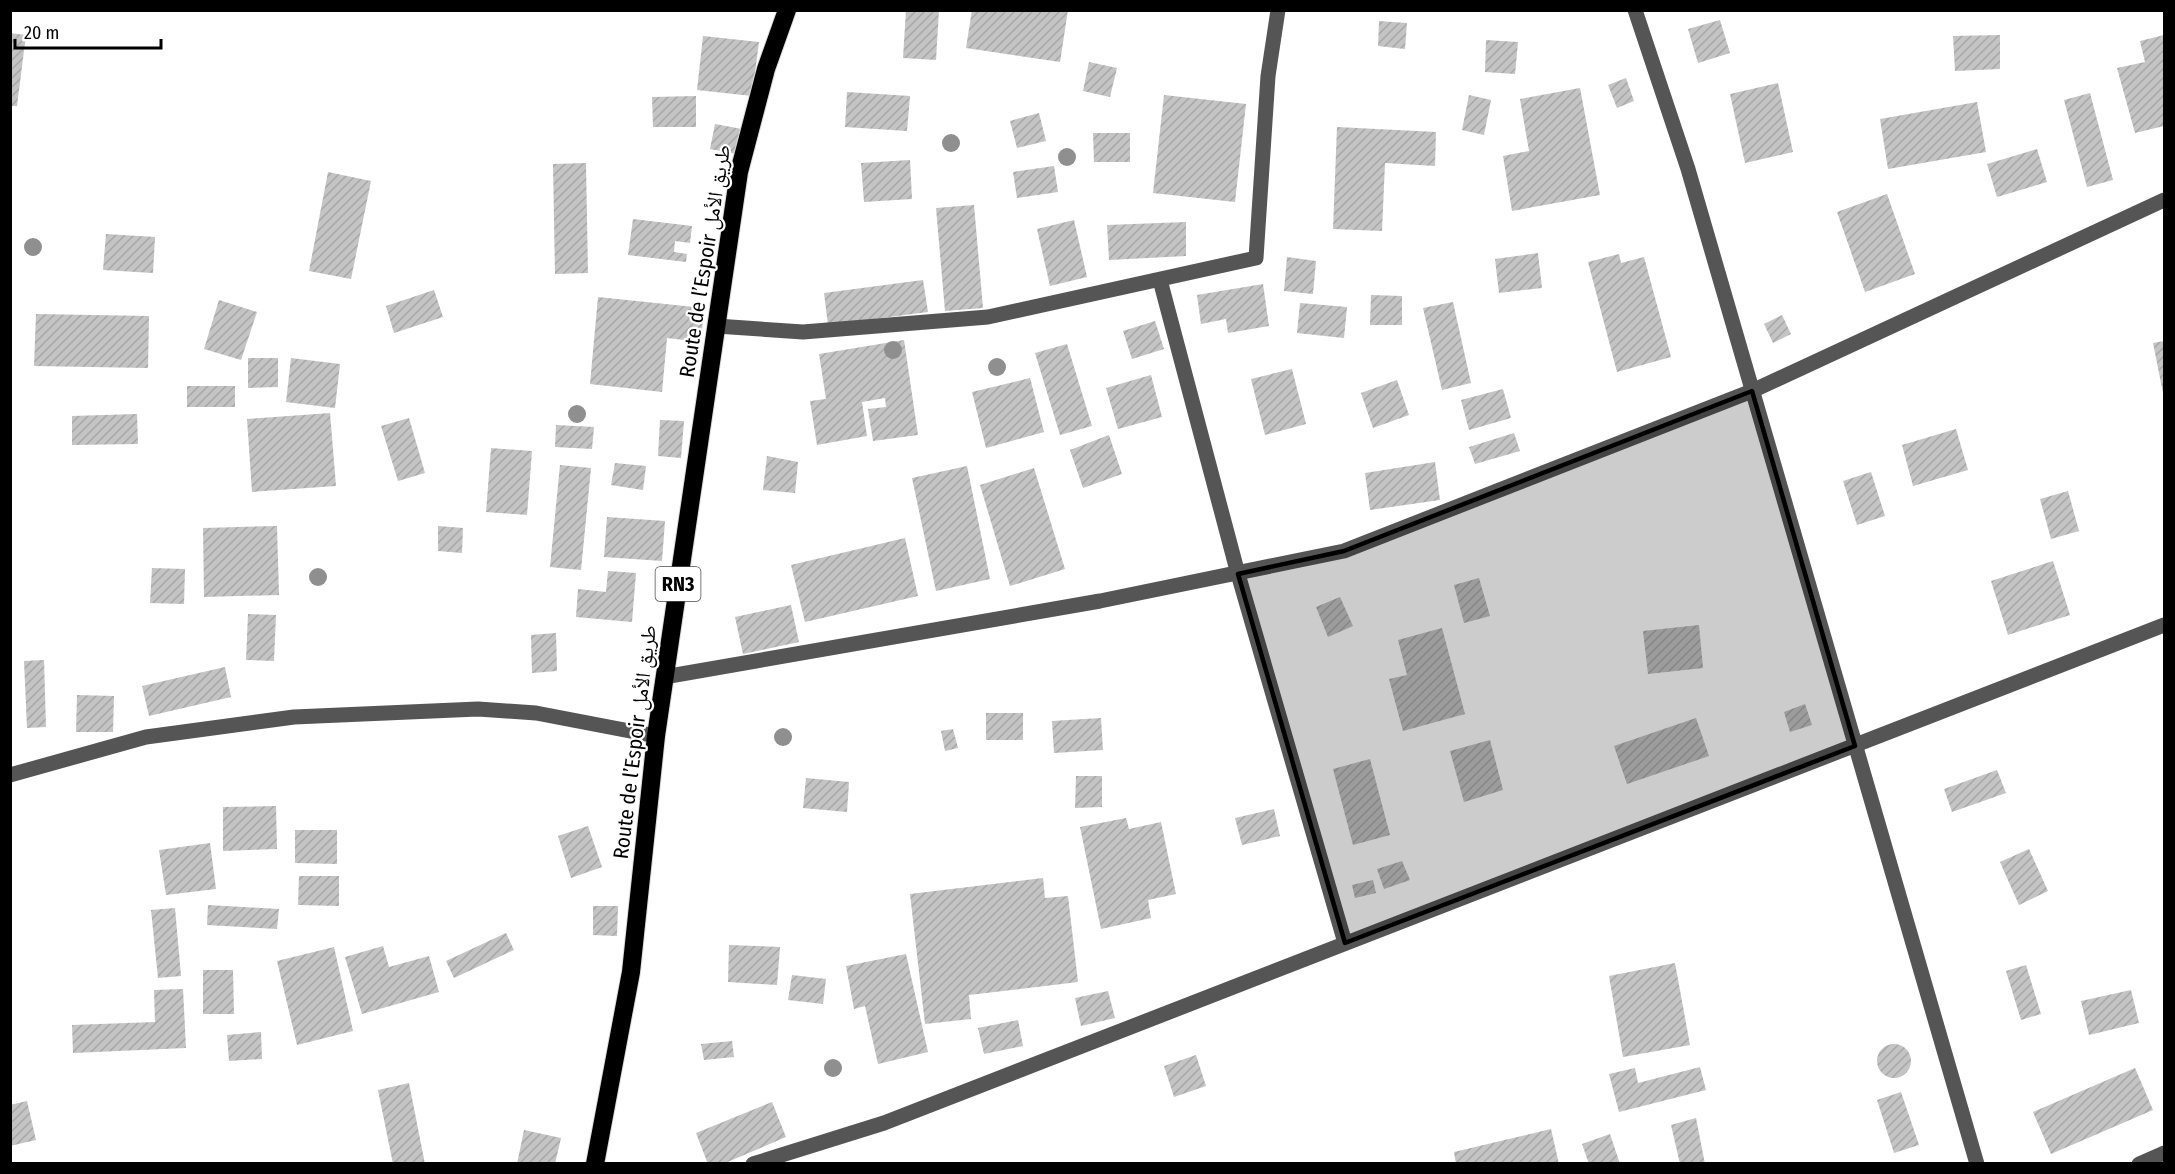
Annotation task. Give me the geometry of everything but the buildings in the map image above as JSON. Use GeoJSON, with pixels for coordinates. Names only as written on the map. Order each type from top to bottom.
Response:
{"type":"FeatureCollection","features":[{"type":"Feature","properties":{"kind":"highway","name":"Route de l’Espoir طريق الأمل"},"geometry":{"type":"LineString","coordinates":[[595,1164],[632,972],[656,736],[739,172],[766,69],[787,10]]}},
{"type":"Feature","properties":{"kind":"street"},"geometry":{"type":"LineString","coordinates":[[716,326],[803,332],[988,316],[1256,258],[1268,76],[1278,10]]}},
{"type":"Feature","properties":{"kind":"street"},"geometry":{"type":"LineString","coordinates":[[1635,10],[1688,169],[1977,1164]]}},
{"type":"Feature","properties":{"kind":"street"},"geometry":{"type":"LineString","coordinates":[[664,677],[1100,601],[1344,551],[1752,391],[2164,200]]}},
{"type":"Feature","properties":{"kind":"street"},"geometry":{"type":"LineString","coordinates":[[1160,280],[1238,574],[1345,943]]}},
{"type":"Feature","properties":{"kind":"street"},"geometry":{"type":"LineString","coordinates":[[753,1164],[884,1123],[2164,625]]}},
{"type":"Feature","properties":{"kind":"street"},"geometry":{"type":"LineString","coordinates":[[10,775],[146,737],[294,717],[478,709],[536,713],[656,736]]}},
{"type":"Feature","properties":{"kind":"street"},"geometry":{"type":"LineString","coordinates":[[2139,1164],[2164,1153]]}},
{"type":"Feature","properties":{"kind":"highlighted area"},"geometry":{"type":"Polygon","coordinates":[[[1752,391],[1855,746],[1345,943],[1238,574],[1344,551],[1752,391]]]}}]}
